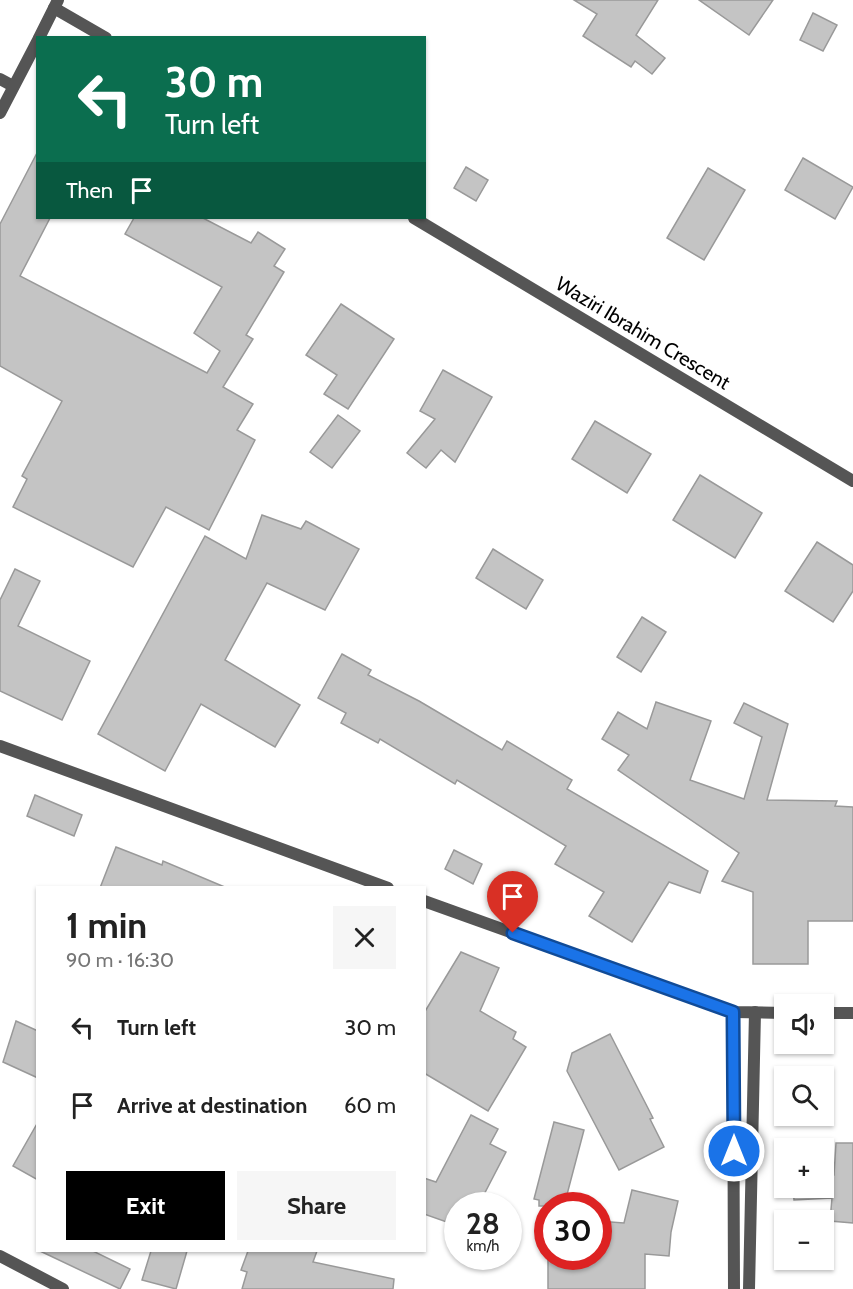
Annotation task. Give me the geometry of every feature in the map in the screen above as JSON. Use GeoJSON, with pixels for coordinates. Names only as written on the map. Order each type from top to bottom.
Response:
{"type":"FeatureCollection","features":[{"type":"Feature","properties":{"kind":"street"},"geometry":{"type":"LineString","coordinates":[[40,36],[56,4],[103,36]]}},
{"type":"Feature","properties":{"kind":"street"},"geometry":{"type":"LineString","coordinates":[[0,114],[36,43]]}},
{"type":"Feature","properties":{"kind":"street"},"geometry":{"type":"LineString","coordinates":[[0,79],[13,86]]}},
{"type":"Feature","properties":{"kind":"street","name":"Waziri Ibrahim Crescent"},"geometry":{"type":"LineString","coordinates":[[416,219],[853,481]]}},
{"type":"Feature","properties":{"kind":"street"},"geometry":{"type":"LineString","coordinates":[[0,746],[383,886]]}},
{"type":"Feature","properties":{"kind":"street"},"geometry":{"type":"LineString","coordinates":[[426,902],[733,1012],[774,1013]]}},
{"type":"Feature","properties":{"kind":"street"},"geometry":{"type":"LineString","coordinates":[[733,1012],[734,1289]]}},
{"type":"Feature","properties":{"kind":"street"},"geometry":{"type":"LineString","coordinates":[[749,1289],[755,1012]]}},
{"type":"Feature","properties":{"kind":"street"},"geometry":{"type":"LineString","coordinates":[[834,1013],[853,1013]]}},
{"type":"Feature","properties":{"kind":"street"},"geometry":{"type":"LineString","coordinates":[[0,1256],[63,1289]]}},
{"type":"Feature","properties":{"kind":"building"},"geometry":{"type":"Polygon","coordinates":[[[574,0],[658,0],[636,35],[665,58],[652,74],[635,61],[631,67],[583,36],[597,14],[574,0]]]}},
{"type":"Feature","properties":{"kind":"building"},"geometry":{"type":"Polygon","coordinates":[[[699,0],[773,0],[749,35],[699,0]]]}},
{"type":"Feature","properties":{"kind":"building"},"geometry":{"type":"Polygon","coordinates":[[[813,13],[837,25],[823,51],[800,40],[813,13]]]}},
{"type":"Feature","properties":{"kind":"building"},"geometry":{"type":"Polygon","coordinates":[[[36,155],[36,219],[49,219],[20,276],[207,373],[220,351],[194,333],[222,287],[125,234],[133,219],[205,219],[251,243],[258,232],[285,249],[274,266],[284,272],[246,335],[253,339],[223,387],[253,404],[237,430],[255,440],[209,530],[166,507],[133,567],[13,507],[27,479],[22,476],[62,401],[0,366],[0,224],[36,155]]]}},
{"type":"Feature","properties":{"kind":"building"},"geometry":{"type":"Polygon","coordinates":[[[803,158],[853,187],[835,219],[785,190],[803,158]]]}},
{"type":"Feature","properties":{"kind":"building"},"geometry":{"type":"Polygon","coordinates":[[[466,167],[488,180],[476,201],[454,188],[466,167]]]}},
{"type":"Feature","properties":{"kind":"building"},"geometry":{"type":"Polygon","coordinates":[[[708,168],[745,190],[704,260],[667,238],[708,168]]]}},
{"type":"Feature","properties":{"kind":"building"},"geometry":{"type":"Polygon","coordinates":[[[341,304],[394,339],[348,409],[324,394],[337,375],[306,355],[341,304]]]}},
{"type":"Feature","properties":{"kind":"building"},"geometry":{"type":"Polygon","coordinates":[[[443,370],[492,397],[455,462],[441,450],[426,468],[407,453],[435,419],[420,411],[443,370]]]}},
{"type":"Feature","properties":{"kind":"building"},"geometry":{"type":"Polygon","coordinates":[[[338,415],[360,431],[332,468],[310,452],[338,415]]]}},
{"type":"Feature","properties":{"kind":"building"},"geometry":{"type":"Polygon","coordinates":[[[595,421],[651,454],[627,493],[572,459],[595,421]]]}},
{"type":"Feature","properties":{"kind":"building"},"geometry":{"type":"Polygon","coordinates":[[[700,475],[762,513],[735,558],[673,520],[700,475]]]}},
{"type":"Feature","properties":{"kind":"building"},"geometry":{"type":"Polygon","coordinates":[[[262,515],[301,529],[306,521],[359,549],[325,610],[267,583],[225,660],[300,705],[275,747],[201,704],[165,771],[98,734],[205,536],[246,559],[262,515]]]}},
{"type":"Feature","properties":{"kind":"building"},"geometry":{"type":"Polygon","coordinates":[[[817,542],[853,565],[853,591],[833,622],[785,591],[817,542]]]}},
{"type":"Feature","properties":{"kind":"building"},"geometry":{"type":"Polygon","coordinates":[[[493,549],[543,580],[526,609],[476,578],[493,549]]]}},
{"type":"Feature","properties":{"kind":"building"},"geometry":{"type":"Polygon","coordinates":[[[15,569],[40,581],[18,626],[90,661],[62,720],[0,691],[0,600],[15,569]]]}},
{"type":"Feature","properties":{"kind":"building"},"geometry":{"type":"Polygon","coordinates":[[[642,617],[666,632],[641,672],[617,657],[642,617]]]}},
{"type":"Feature","properties":{"kind":"building"},"geometry":{"type":"Polygon","coordinates":[[[342,654],[371,670],[368,675],[419,701],[502,750],[507,741],[572,780],[567,789],[708,871],[700,893],[669,882],[632,942],[589,916],[604,892],[555,864],[566,846],[457,780],[455,784],[380,739],[378,743],[341,723],[346,713],[318,698],[342,654]]]}},
{"type":"Feature","properties":{"kind":"building"},"geometry":{"type":"Polygon","coordinates":[[[656,702],[711,721],[690,780],[744,799],[762,737],[734,723],[744,703],[788,724],[767,800],[837,801],[835,806],[853,807],[853,921],[808,921],[808,964],[753,964],[753,892],[722,881],[739,853],[618,770],[629,755],[602,739],[618,712],[647,729],[656,702]]]}},
{"type":"Feature","properties":{"kind":"building"},"geometry":{"type":"Polygon","coordinates":[[[35,795],[82,815],[74,836],[27,816],[35,795]]]}},
{"type":"Feature","properties":{"kind":"building"},"geometry":{"type":"Polygon","coordinates":[[[116,847],[162,865],[163,861],[222,886],[101,886],[116,847]]]}},
{"type":"Feature","properties":{"kind":"building"},"geometry":{"type":"Polygon","coordinates":[[[454,850],[482,864],[473,884],[445,869],[454,850]]]}},
{"type":"Feature","properties":{"kind":"building"},"geometry":{"type":"Polygon","coordinates":[[[461,952],[499,968],[480,1011],[516,1032],[513,1039],[526,1047],[488,1111],[426,1074],[426,1010],[461,952]]]}},
{"type":"Feature","properties":{"kind":"building"},"geometry":{"type":"Polygon","coordinates":[[[16,1021],[36,1030],[36,1077],[3,1062],[16,1021]]]}},
{"type":"Feature","properties":{"kind":"building"},"geometry":{"type":"Polygon","coordinates":[[[610,1034],[653,1118],[650,1119],[664,1147],[619,1170],[567,1071],[572,1053],[610,1034]]]}},
{"type":"Feature","properties":{"kind":"building"},"geometry":{"type":"Polygon","coordinates":[[[471,1115],[498,1129],[490,1144],[506,1152],[485,1192],[444,1192],[444,1221],[426,1215],[426,1179],[436,1182],[471,1115]]]}},
{"type":"Feature","properties":{"kind":"building"},"geometry":{"type":"Polygon","coordinates":[[[554,1122],[584,1130],[568,1192],[536,1192],[554,1122]]]}},
{"type":"Feature","properties":{"kind":"building"},"geometry":{"type":"Polygon","coordinates":[[[36,1126],[36,1179],[13,1166],[36,1126]]]}},
{"type":"Feature","properties":{"kind":"building"},"geometry":{"type":"Polygon","coordinates":[[[836,1143],[853,1143],[853,1223],[834,1221],[834,1210],[831,1210],[832,1198],[834,1198],[836,1143]]]}},
{"type":"Feature","properties":{"kind":"building"},"geometry":{"type":"Polygon","coordinates":[[[632,1190],[678,1201],[671,1232],[669,1256],[645,1254],[645,1289],[548,1289],[548,1270],[612,1270],[612,1222],[624,1223],[632,1190]]]}},
{"type":"Feature","properties":{"kind":"building"},"geometry":{"type":"Polygon","coordinates":[[[794,1198],[832,1198],[794,1200],[794,1198]]]}},
{"type":"Feature","properties":{"kind":"building"},"geometry":{"type":"Polygon","coordinates":[[[42,1252],[95,1252],[130,1269],[120,1289],[42,1252]]]}},
{"type":"Feature","properties":{"kind":"building"},"geometry":{"type":"Polygon","coordinates":[[[151,1252],[187,1252],[176,1289],[142,1280],[151,1252]]]}},
{"type":"Feature","properties":{"kind":"building"},"geometry":{"type":"Polygon","coordinates":[[[248,1252],[317,1252],[313,1262],[394,1279],[393,1289],[242,1289],[247,1272],[241,1270],[248,1252]]]}},
{"type":"Feature","properties":{"kind":"route"},"geometry":{"type":"LineString","coordinates":[[513,933],[733,1012],[734,1151]]}}]}
